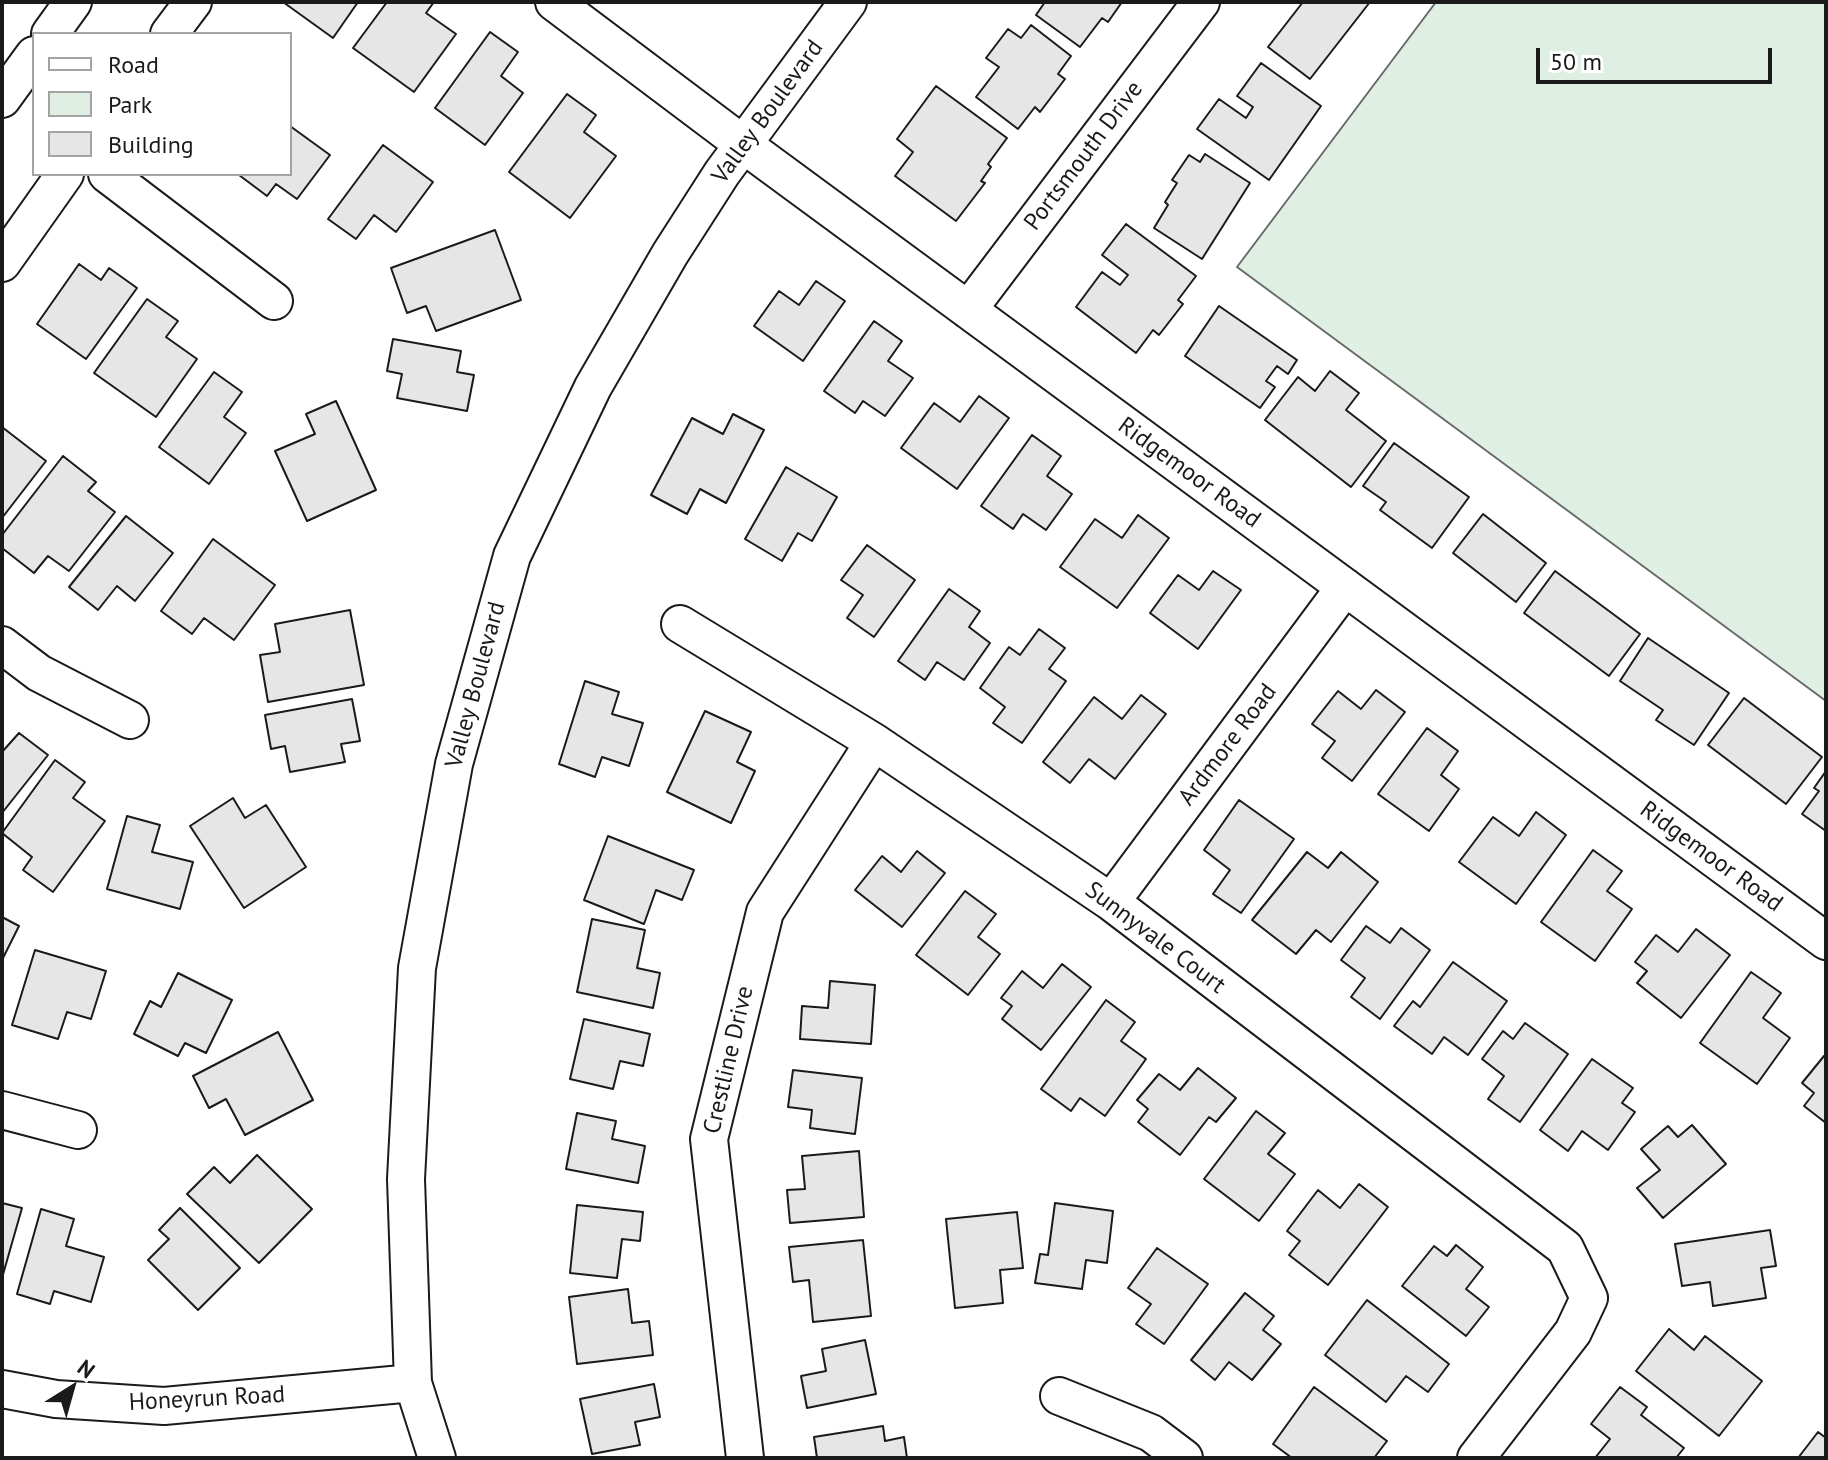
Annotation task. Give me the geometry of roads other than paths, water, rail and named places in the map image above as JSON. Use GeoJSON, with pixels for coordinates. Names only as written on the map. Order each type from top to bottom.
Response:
{"type":"FeatureCollection","features":[{"type":"Feature","properties":{"kind":"street"},"geometry":{"type":"LineString","coordinates":[[51,32],[73,2]]}},
{"type":"Feature","properties":{"kind":"street"},"geometry":{"type":"LineString","coordinates":[[170,32],[193,2]]}},
{"type":"Feature","properties":{"kind":"street","name":"Ridgemoor Road"},"geometry":{"type":"LineString","coordinates":[[554,2],[1826,941]]}},
{"type":"Feature","properties":{"kind":"street","name":"Valley Boulevard"},"geometry":{"type":"LineString","coordinates":[[437,1458],[413,1383],[406,1179],[417,968],[454,764],[512,556],[593,387],[670,254],[744,145],[848,2]]}},
{"type":"Feature","properties":{"kind":"street","name":"Portsmouth Drive"},"geometry":{"type":"LineString","coordinates":[[968,310],[1201,2]]}},
{"type":"Feature","properties":{"kind":"street"},"geometry":{"type":"LineString","coordinates":[[2,99],[32,58]]}},
{"type":"Feature","properties":{"kind":"street"},"geometry":{"type":"LineString","coordinates":[[2,263],[12,227],[63,176]]}},
{"type":"Feature","properties":{"kind":"street"},"geometry":{"type":"LineString","coordinates":[[110,176],[274,301]]}},
{"type":"Feature","properties":{"kind":"street","name":"Ardmore Road"},"geometry":{"type":"LineString","coordinates":[[1111,902],[1345,587]]}},
{"type":"Feature","properties":{"kind":"street","name":"Sunnyvale Court"},"geometry":{"type":"LineString","coordinates":[[680,624],[874,742],[1111,902],[1565,1248],[1589,1298],[1573,1332],[1476,1458]]}},
{"type":"Feature","properties":{"kind":"street"},"geometry":{"type":"LineString","coordinates":[[2,645],[39,673],[130,720]]}},
{"type":"Feature","properties":{"kind":"street","name":"Crestline Drive"},"geometry":{"type":"LineString","coordinates":[[745,1458],[709,1139],[765,912],[874,742]]}},
{"type":"Feature","properties":{"kind":"street"},"geometry":{"type":"LineString","coordinates":[[2,1110],[78,1130]]}},
{"type":"Feature","properties":{"kind":"street","name":"Honeyrun Road"},"geometry":{"type":"LineString","coordinates":[[2,1389],[56,1399],[164,1406],[413,1383]]}},
{"type":"Feature","properties":{"kind":"street"},"geometry":{"type":"LineString","coordinates":[[1059,1396],[1151,1433],[1184,1458]]}}]}
